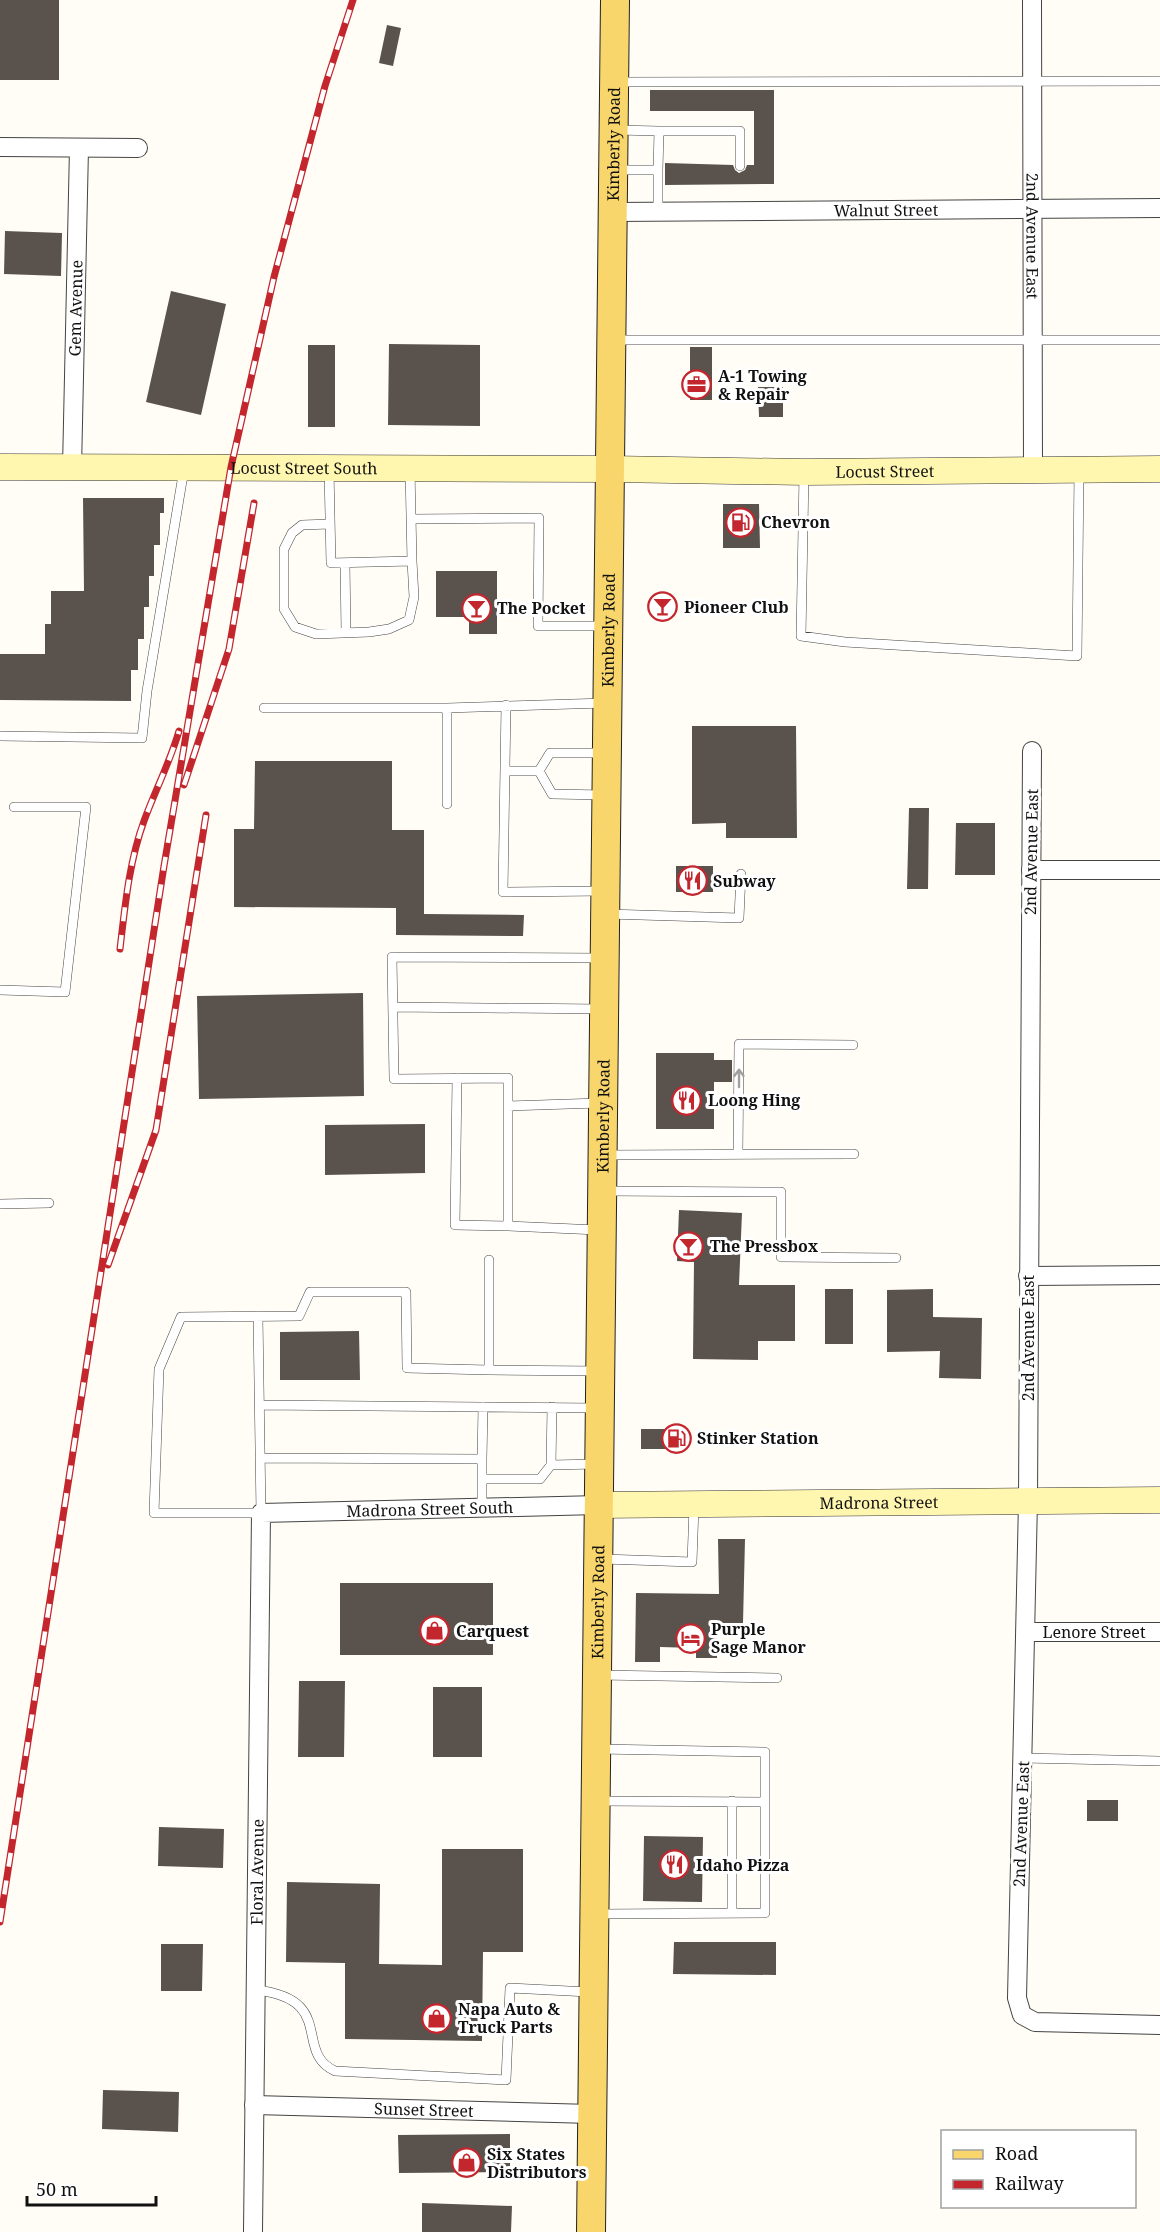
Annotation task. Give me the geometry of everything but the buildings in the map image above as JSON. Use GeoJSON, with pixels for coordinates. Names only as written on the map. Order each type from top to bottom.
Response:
{"type":"FeatureCollection","features":[{"type":"Feature","properties":{"kind":"main road","name":"Kimberly Road"},"geometry":{"type":"LineString","coordinates":[[591,2232],[615,0]]}},
{"type":"Feature","properties":{"kind":"street","name":"2nd Avenue East"},"geometry":{"type":"LineString","coordinates":[[1032,0],[1033,470]]}},
{"type":"Feature","properties":{"kind":"street"},"geometry":{"type":"LineString","coordinates":[[0,147],[138,148]]}},
{"type":"Feature","properties":{"kind":"street","name":"Gem Avenue"},"geometry":{"type":"LineString","coordinates":[[72,468],[79,148]]}},
{"type":"Feature","properties":{"kind":"street","name":"Walnut Street"},"geometry":{"type":"LineString","coordinates":[[613,212],[1160,208]]}},
{"type":"Feature","properties":{"kind":"street","name":"Locust Street South"},"geometry":{"type":"LineString","coordinates":[[0,467],[610,469]]}},
{"type":"Feature","properties":{"kind":"street","name":"Locust Street"},"geometry":{"type":"LineString","coordinates":[[610,469],[804,472],[1160,469]]}},
{"type":"Feature","properties":{"kind":"street","name":"2nd Avenue East"},"geometry":{"type":"LineString","coordinates":[[1032,751],[1028,1501],[1017,1998],[1022,2016],[1035,2022],[1160,2025]]}},
{"type":"Feature","properties":{"kind":"street"},"geometry":{"type":"LineString","coordinates":[[1031,870],[1160,870]]}},
{"type":"Feature","properties":{"kind":"street"},"geometry":{"type":"LineString","coordinates":[[1028,1276],[1160,1275]]}},
{"type":"Feature","properties":{"kind":"street","name":"Madrona Street"},"geometry":{"type":"LineString","coordinates":[[599,1505],[1160,1500]]}},
{"type":"Feature","properties":{"kind":"street","name":"Madrona Street South"},"geometry":{"type":"LineString","coordinates":[[261,1513],[599,1505]]}},
{"type":"Feature","properties":{"kind":"street","name":"Floral Avenue"},"geometry":{"type":"LineString","coordinates":[[253,2232],[261,1513]]}},
{"type":"Feature","properties":{"kind":"street","name":"Lenore Street"},"geometry":{"type":"LineString","coordinates":[[1026,1632],[1160,1632]]}},
{"type":"Feature","properties":{"kind":"street","name":"Sunset Street"},"geometry":{"type":"LineString","coordinates":[[254,2105],[592,2114]]}},
{"type":"Feature","properties":{"kind":"lane"},"geometry":{"type":"LineString","coordinates":[[614,82],[1160,81]]}},
{"type":"Feature","properties":{"kind":"lane"},"geometry":{"type":"LineString","coordinates":[[613,130],[740,131],[740,166]]}},
{"type":"Feature","properties":{"kind":"lane"},"geometry":{"type":"LineString","coordinates":[[658,211],[659,131]]}},
{"type":"Feature","properties":{"kind":"lane"},"geometry":{"type":"LineString","coordinates":[[613,170],[658,170]]}},
{"type":"Feature","properties":{"kind":"lane"},"geometry":{"type":"LineString","coordinates":[[612,340],[1160,340]]}},
{"type":"Feature","properties":{"kind":"lane"},"geometry":{"type":"LineString","coordinates":[[0,736],[142,738],[147,691],[185,467]]}},
{"type":"Feature","properties":{"kind":"lane"},"geometry":{"type":"LineString","coordinates":[[329,467],[331,563],[412,561]]}},
{"type":"Feature","properties":{"kind":"lane"},"geometry":{"type":"LineString","coordinates":[[330,524],[302,525],[292,533],[284,549],[284,609],[296,627],[316,634],[369,633],[389,629],[409,620],[414,597],[410,468]]}},
{"type":"Feature","properties":{"kind":"lane"},"geometry":{"type":"LineString","coordinates":[[804,472],[801,636],[845,642],[1077,656],[1079,470]]}},
{"type":"Feature","properties":{"kind":"lane"},"geometry":{"type":"LineString","coordinates":[[411,519],[539,518],[538,626],[608,626]]}},
{"type":"Feature","properties":{"kind":"lane"},"geometry":{"type":"LineString","coordinates":[[345,563],[346,633]]}},
{"type":"Feature","properties":{"kind":"lane"},"geometry":{"type":"LineString","coordinates":[[264,708],[447,708],[607,703]]}},
{"type":"Feature","properties":{"kind":"lane"},"geometry":{"type":"LineString","coordinates":[[507,705],[503,892],[740,918],[741,874]]}},
{"type":"Feature","properties":{"kind":"lane"},"geometry":{"type":"LineString","coordinates":[[447,708],[447,804]]}},
{"type":"Feature","properties":{"kind":"lane"},"geometry":{"type":"LineString","coordinates":[[539,771],[550,753],[607,753]]}},
{"type":"Feature","properties":{"kind":"lane"},"geometry":{"type":"LineString","coordinates":[[506,771],[539,771]]}},
{"type":"Feature","properties":{"kind":"lane"},"geometry":{"type":"LineString","coordinates":[[539,771],[552,794],[606,795]]}},
{"type":"Feature","properties":{"kind":"lane"},"geometry":{"type":"LineString","coordinates":[[0,990],[65,992],[86,807],[14,807]]}},
{"type":"Feature","properties":{"kind":"lane"},"geometry":{"type":"LineString","coordinates":[[508,1226],[508,1078],[394,1079],[392,957],[604,958]]}},
{"type":"Feature","properties":{"kind":"lane"},"geometry":{"type":"LineString","coordinates":[[393,1007],[604,1009]]}},
{"type":"Feature","properties":{"kind":"lane"},"geometry":{"type":"LineString","coordinates":[[738,1155],[739,1044],[854,1045]]}},
{"type":"Feature","properties":{"kind":"lane"},"geometry":{"type":"LineString","coordinates":[[457,1078],[455,1225],[602,1230]]}},
{"type":"Feature","properties":{"kind":"lane"},"geometry":{"type":"LineString","coordinates":[[508,1106],[603,1103]]}},
{"type":"Feature","properties":{"kind":"lane"},"geometry":{"type":"LineString","coordinates":[[602,1155],[854,1154]]}},
{"type":"Feature","properties":{"kind":"lane"},"geometry":{"type":"LineString","coordinates":[[602,1191],[781,1192],[781,1257],[896,1258]]}},
{"type":"Feature","properties":{"kind":"lane"},"geometry":{"type":"LineString","coordinates":[[0,1204],[49,1203]]}},
{"type":"Feature","properties":{"kind":"lane"},"geometry":{"type":"LineString","coordinates":[[489,1260],[489,1370]]}},
{"type":"Feature","properties":{"kind":"lane"},"geometry":{"type":"LineString","coordinates":[[258,1317],[261,1513],[154,1513],[159,1369],[181,1317],[299,1316],[310,1292],[406,1292],[407,1368],[600,1371]]}},
{"type":"Feature","properties":{"kind":"lane"},"geometry":{"type":"LineString","coordinates":[[260,1405],[600,1408]]}},
{"type":"Feature","properties":{"kind":"lane"},"geometry":{"type":"LineString","coordinates":[[482,1508],[483,1407]]}},
{"type":"Feature","properties":{"kind":"lane"},"geometry":{"type":"LineString","coordinates":[[482,1479],[540,1479],[551,1465],[552,1407]]}},
{"type":"Feature","properties":{"kind":"lane"},"geometry":{"type":"LineString","coordinates":[[260,1458],[482,1459]]}},
{"type":"Feature","properties":{"kind":"lane"},"geometry":{"type":"LineString","coordinates":[[551,1465],[599,1464]]}},
{"type":"Feature","properties":{"kind":"lane"},"geometry":{"type":"LineString","coordinates":[[598,1559],[692,1562],[694,1504]]}},
{"type":"Feature","properties":{"kind":"lane"},"geometry":{"type":"LineString","coordinates":[[597,1675],[777,1678]]}},
{"type":"Feature","properties":{"kind":"lane"},"geometry":{"type":"LineString","coordinates":[[594,1914],[765,1913],[765,1752],[596,1749]]}},
{"type":"Feature","properties":{"kind":"lane"},"geometry":{"type":"LineString","coordinates":[[1023,1758],[1160,1761]]}},
{"type":"Feature","properties":{"kind":"lane"},"geometry":{"type":"LineString","coordinates":[[596,1801],[765,1802]]}},
{"type":"Feature","properties":{"kind":"lane"},"geometry":{"type":"LineString","coordinates":[[732,1802],[732,1913]]}},
{"type":"Feature","properties":{"kind":"lane"},"geometry":{"type":"LineString","coordinates":[[256,1990],[274,1992],[301,2006],[308,2017],[317,2057],[326,2067],[334,2071],[506,2080],[510,1989],[593,1992]]}},
{"type":"Feature","properties":{"kind":"railway"},"geometry":{"type":"LineString","coordinates":[[0,1922],[164,866],[231,467],[274,277],[325,86],[353,0]]}},
{"type":"Feature","properties":{"kind":"railway"},"geometry":{"type":"LineString","coordinates":[[184,785],[229,649],[254,503]]}},
{"type":"Feature","properties":{"kind":"railway"},"geometry":{"type":"LineString","coordinates":[[120,949],[128,884],[139,837],[179,731]]}},
{"type":"Feature","properties":{"kind":"railway"},"geometry":{"type":"LineString","coordinates":[[108,1265],[156,1130],[206,815]]}},
{"type":"Feature","properties":{"kind":"place","name":"A-1 Towing & Repair"},"geometry":{"type":"Point","coordinates":[697,385]}},
{"type":"Feature","properties":{"kind":"place","name":"Chevron"},"geometry":{"type":"Point","coordinates":[740,522]}},
{"type":"Feature","properties":{"kind":"place","name":"Pioneer Club"},"geometry":{"type":"Point","coordinates":[663,607]}},
{"type":"Feature","properties":{"kind":"place","name":"The Pocket"},"geometry":{"type":"Point","coordinates":[476,608]}},
{"type":"Feature","properties":{"kind":"place","name":"Subway"},"geometry":{"type":"Point","coordinates":[692,881]}},
{"type":"Feature","properties":{"kind":"place","name":"Loong Hing"},"geometry":{"type":"Point","coordinates":[687,1100]}},
{"type":"Feature","properties":{"kind":"place","name":"The Pressbox"},"geometry":{"type":"Point","coordinates":[689,1246]}},
{"type":"Feature","properties":{"kind":"place","name":"Stinker Station"},"geometry":{"type":"Point","coordinates":[676,1438]}},
{"type":"Feature","properties":{"kind":"place","name":"Carquest"},"geometry":{"type":"Point","coordinates":[435,1631]}},
{"type":"Feature","properties":{"kind":"place","name":"Purple Sage Manor"},"geometry":{"type":"Point","coordinates":[690,1638]}},
{"type":"Feature","properties":{"kind":"place","name":"Idaho Pizza"},"geometry":{"type":"Point","coordinates":[675,1865]}},
{"type":"Feature","properties":{"kind":"place","name":"Napa Auto & Truck Parts"},"geometry":{"type":"Point","coordinates":[437,2018]}},
{"type":"Feature","properties":{"kind":"place","name":"Six States Distributors"},"geometry":{"type":"Point","coordinates":[466,2163]}}]}
